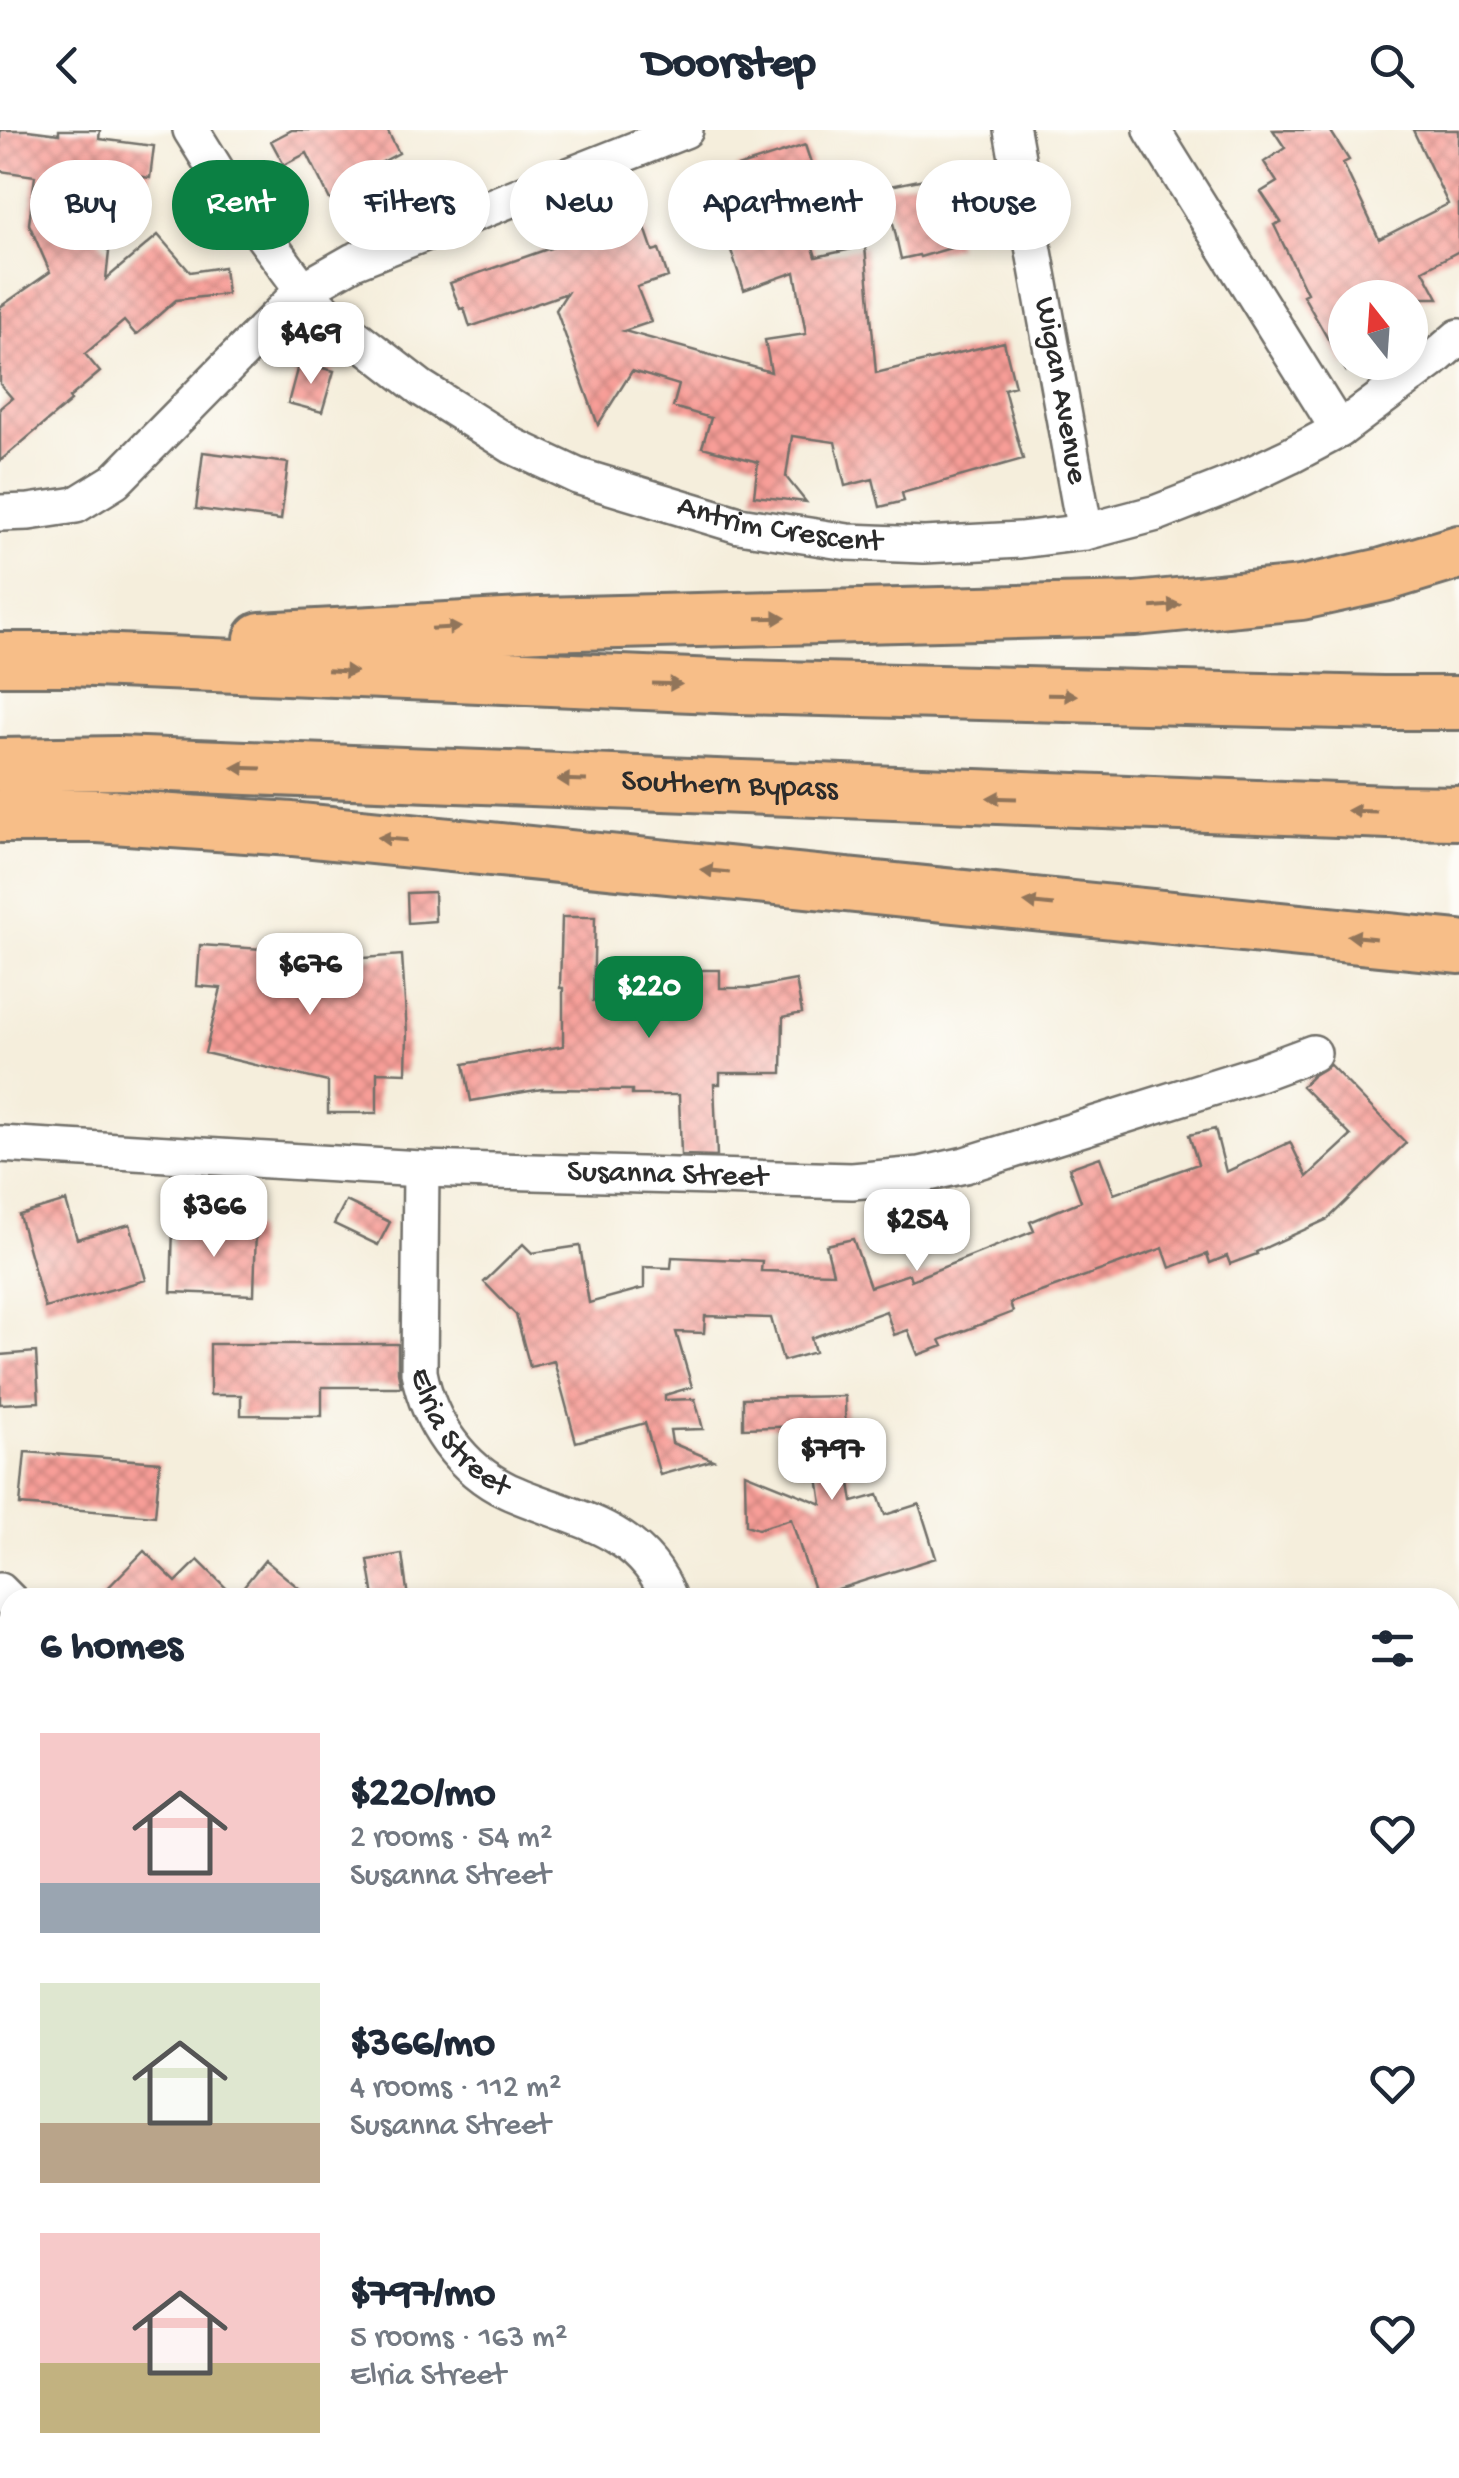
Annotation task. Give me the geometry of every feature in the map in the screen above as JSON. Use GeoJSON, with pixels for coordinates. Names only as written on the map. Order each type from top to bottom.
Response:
{"type":"FeatureCollection","features":[{"type":"Feature","properties":{"kind":"highway"},"geometry":{"type":"LineString","coordinates":[[70,659],[236,640],[354,632],[1135,609],[1300,592],[1382,576],[1459,552]]}},
{"type":"Feature","properties":{"kind":"highway"},"geometry":{"type":"LineString","coordinates":[[0,659],[740,687],[1459,703]]}},
{"type":"Feature","properties":{"kind":"highway","name":"Southern Bypass"},"geometry":{"type":"LineString","coordinates":[[0,765],[117,763],[1459,813]]}},
{"type":"Feature","properties":{"kind":"highway"},"geometry":{"type":"LineString","coordinates":[[0,816],[98,816],[292,829],[1459,946]]}},
{"type":"Feature","properties":{"kind":"street","name":"Antrim Crescent"},"geometry":{"type":"LineString","coordinates":[[192,130],[222,180],[303,290],[336,322],[421,388],[513,446],[577,476],[739,525],[848,542],[924,545],[1086,532],[1157,513],[1231,484],[1339,430],[1459,337]]}},
{"type":"Feature","properties":{"kind":"street"},"geometry":{"type":"LineString","coordinates":[[0,512],[76,504],[115,481],[303,290],[354,261],[686,130]]}},
{"type":"Feature","properties":{"kind":"street","name":"Wigan Avenue"},"geometry":{"type":"LineString","coordinates":[[1012,130],[1086,532]]}},
{"type":"Feature","properties":{"kind":"street"},"geometry":{"type":"LineString","coordinates":[[1152,130],[1339,430]]}},
{"type":"Feature","properties":{"kind":"street","name":"Susanna Street"},"geometry":{"type":"LineString","coordinates":[[0,1144],[421,1169],[852,1181],[965,1165],[1314,1053]]}},
{"type":"Feature","properties":{"kind":"street","name":"Elria Street"},"geometry":{"type":"LineString","coordinates":[[421,1169],[420,1372],[424,1395],[445,1437],[478,1473],[506,1490],[598,1524],[621,1537],[648,1562],[666,1588]]}},
{"type":"Feature","properties":{"kind":"building"},"geometry":{"type":"Polygon","coordinates":[[[0,130],[59,134],[59,130],[100,130],[99,139],[154,146],[152,162],[30,160],[30,175],[0,171],[0,130]]]}},
{"type":"Feature","properties":{"kind":"building"},"geometry":{"type":"Polygon","coordinates":[[[292,130],[387,130],[399,153],[386,160],[329,160],[329,198],[307,153],[294,160],[281,160],[271,141],[292,130]]]}},
{"type":"Feature","properties":{"kind":"building"},"geometry":{"type":"Polygon","coordinates":[[[1273,130],[1330,130],[1349,160],[1343,163],[1379,239],[1448,204],[1413,130],[1459,130],[1459,251],[1423,270],[1438,298],[1428,298],[1428,280],[1328,280],[1328,339],[1303,295],[1307,293],[1274,225],[1281,222],[1261,192],[1277,182],[1264,162],[1285,148],[1273,130]]]}},
{"type":"Feature","properties":{"kind":"building"},"geometry":{"type":"Polygon","coordinates":[[[805,145],[810,160],[759,160],[805,145]]]}},
{"type":"Feature","properties":{"kind":"building"},"geometry":{"type":"Polygon","coordinates":[[[916,181],[916,250],[944,250],[901,259],[896,236],[896,185],[916,181]]]}},
{"type":"Feature","properties":{"kind":"building"},"geometry":{"type":"Polygon","coordinates":[[[158,235],[190,272],[224,267],[227,294],[176,300],[136,335],[124,321],[85,354],[100,372],[0,461],[0,408],[12,398],[0,384],[0,307],[50,272],[40,250],[107,250],[106,279],[140,250],[152,250],[152,240],[158,235]]]}},
{"type":"Feature","properties":{"kind":"building"},"geometry":{"type":"Polygon","coordinates":[[[648,236],[653,251],[659,249],[668,277],[637,287],[651,322],[624,331],[771,372],[765,340],[806,334],[795,272],[744,290],[731,250],[814,250],[816,257],[865,250],[876,373],[1004,342],[1015,386],[1004,389],[1023,459],[902,493],[904,501],[880,507],[873,479],[845,486],[835,442],[792,436],[786,477],[806,502],[754,496],[758,462],[702,447],[711,418],[673,407],[679,385],[632,371],[598,425],[556,310],[567,293],[470,327],[450,283],[545,250],[648,250],[648,236]]]}},
{"type":"Feature","properties":{"kind":"building"},"geometry":{"type":"Polygon","coordinates":[[[299,362],[334,371],[322,412],[288,403],[299,362]]]}},
{"type":"Feature","properties":{"kind":"building"},"geometry":{"type":"Polygon","coordinates":[[[203,452],[288,463],[281,520],[196,509],[203,452]]]}},
{"type":"Feature","properties":{"kind":"building"},"geometry":{"type":"Polygon","coordinates":[[[434,892],[435,921],[408,923],[407,893],[434,892]]]}},
{"type":"Feature","properties":{"kind":"building"},"geometry":{"type":"Polygon","coordinates":[[[562,917],[595,917],[593,1001],[683,1002],[682,970],[720,970],[720,988],[752,988],[796,980],[802,1013],[783,1017],[782,1073],[720,1073],[720,1084],[714,1084],[717,1156],[681,1155],[679,1095],[542,1089],[471,1101],[464,1064],[563,1046],[562,917]]]}},
{"type":"Feature","properties":{"kind":"building"},"geometry":{"type":"Polygon","coordinates":[[[200,945],[312,952],[312,962],[402,955],[406,1073],[377,1072],[377,1113],[328,1113],[328,1082],[205,1053],[221,988],[197,986],[200,945]]]}},
{"type":"Feature","properties":{"kind":"building"},"geometry":{"type":"Polygon","coordinates":[[[1330,1065],[1406,1143],[1328,1219],[1230,1264],[1227,1256],[1210,1263],[1207,1254],[1170,1268],[1163,1248],[1010,1303],[1013,1312],[940,1340],[943,1346],[918,1355],[908,1330],[894,1335],[886,1311],[811,1338],[815,1352],[783,1361],[771,1318],[705,1316],[704,1333],[676,1332],[692,1387],[665,1395],[665,1400],[695,1399],[703,1429],[670,1430],[672,1443],[713,1460],[660,1475],[645,1423],[576,1442],[554,1361],[530,1367],[516,1315],[484,1282],[523,1244],[532,1253],[580,1246],[589,1303],[644,1288],[644,1267],[671,1268],[672,1257],[762,1261],[761,1271],[833,1273],[826,1245],[853,1239],[870,1287],[909,1274],[911,1280],[1034,1231],[1030,1222],[1081,1201],[1069,1168],[1100,1157],[1114,1194],[1198,1164],[1189,1135],[1215,1129],[1226,1172],[1290,1142],[1307,1177],[1351,1136],[1302,1086],[1330,1065]]]}},
{"type":"Feature","properties":{"kind":"building"},"geometry":{"type":"Polygon","coordinates":[[[66,1201],[77,1239],[130,1224],[146,1280],[45,1308],[19,1215],[66,1201]]]}},
{"type":"Feature","properties":{"kind":"building"},"geometry":{"type":"Polygon","coordinates":[[[346,1201],[390,1222],[378,1245],[334,1224],[346,1201]]]}},
{"type":"Feature","properties":{"kind":"building"},"geometry":{"type":"Polygon","coordinates":[[[173,1226],[256,1228],[254,1295],[171,1292],[173,1226]]]}},
{"type":"Feature","properties":{"kind":"building"},"geometry":{"type":"Polygon","coordinates":[[[210,1344],[398,1344],[401,1387],[322,1387],[322,1416],[241,1415],[241,1395],[210,1395],[210,1344]]]}},
{"type":"Feature","properties":{"kind":"building"},"geometry":{"type":"Polygon","coordinates":[[[36,1352],[39,1402],[0,1404],[0,1355],[36,1352]]]}},
{"type":"Feature","properties":{"kind":"building"},"geometry":{"type":"Polygon","coordinates":[[[845,1396],[846,1458],[853,1502],[878,1495],[885,1515],[919,1504],[936,1558],[841,1588],[813,1588],[791,1519],[758,1529],[746,1525],[745,1473],[822,1504],[812,1436],[805,1436],[805,1426],[743,1428],[743,1398],[845,1396]]]}},
{"type":"Feature","properties":{"kind":"building"},"geometry":{"type":"Polygon","coordinates":[[[25,1452],[160,1462],[155,1516],[20,1505],[25,1452]]]}},
{"type":"Feature","properties":{"kind":"building"},"geometry":{"type":"Polygon","coordinates":[[[144,1551],[176,1582],[198,1560],[226,1588],[108,1588],[144,1551]]]}},
{"type":"Feature","properties":{"kind":"building"},"geometry":{"type":"Polygon","coordinates":[[[402,1554],[407,1588],[372,1588],[368,1560],[402,1554]]]}},
{"type":"Feature","properties":{"kind":"building"},"geometry":{"type":"Polygon","coordinates":[[[265,1560],[299,1588],[242,1588],[265,1560]]]}}]}
